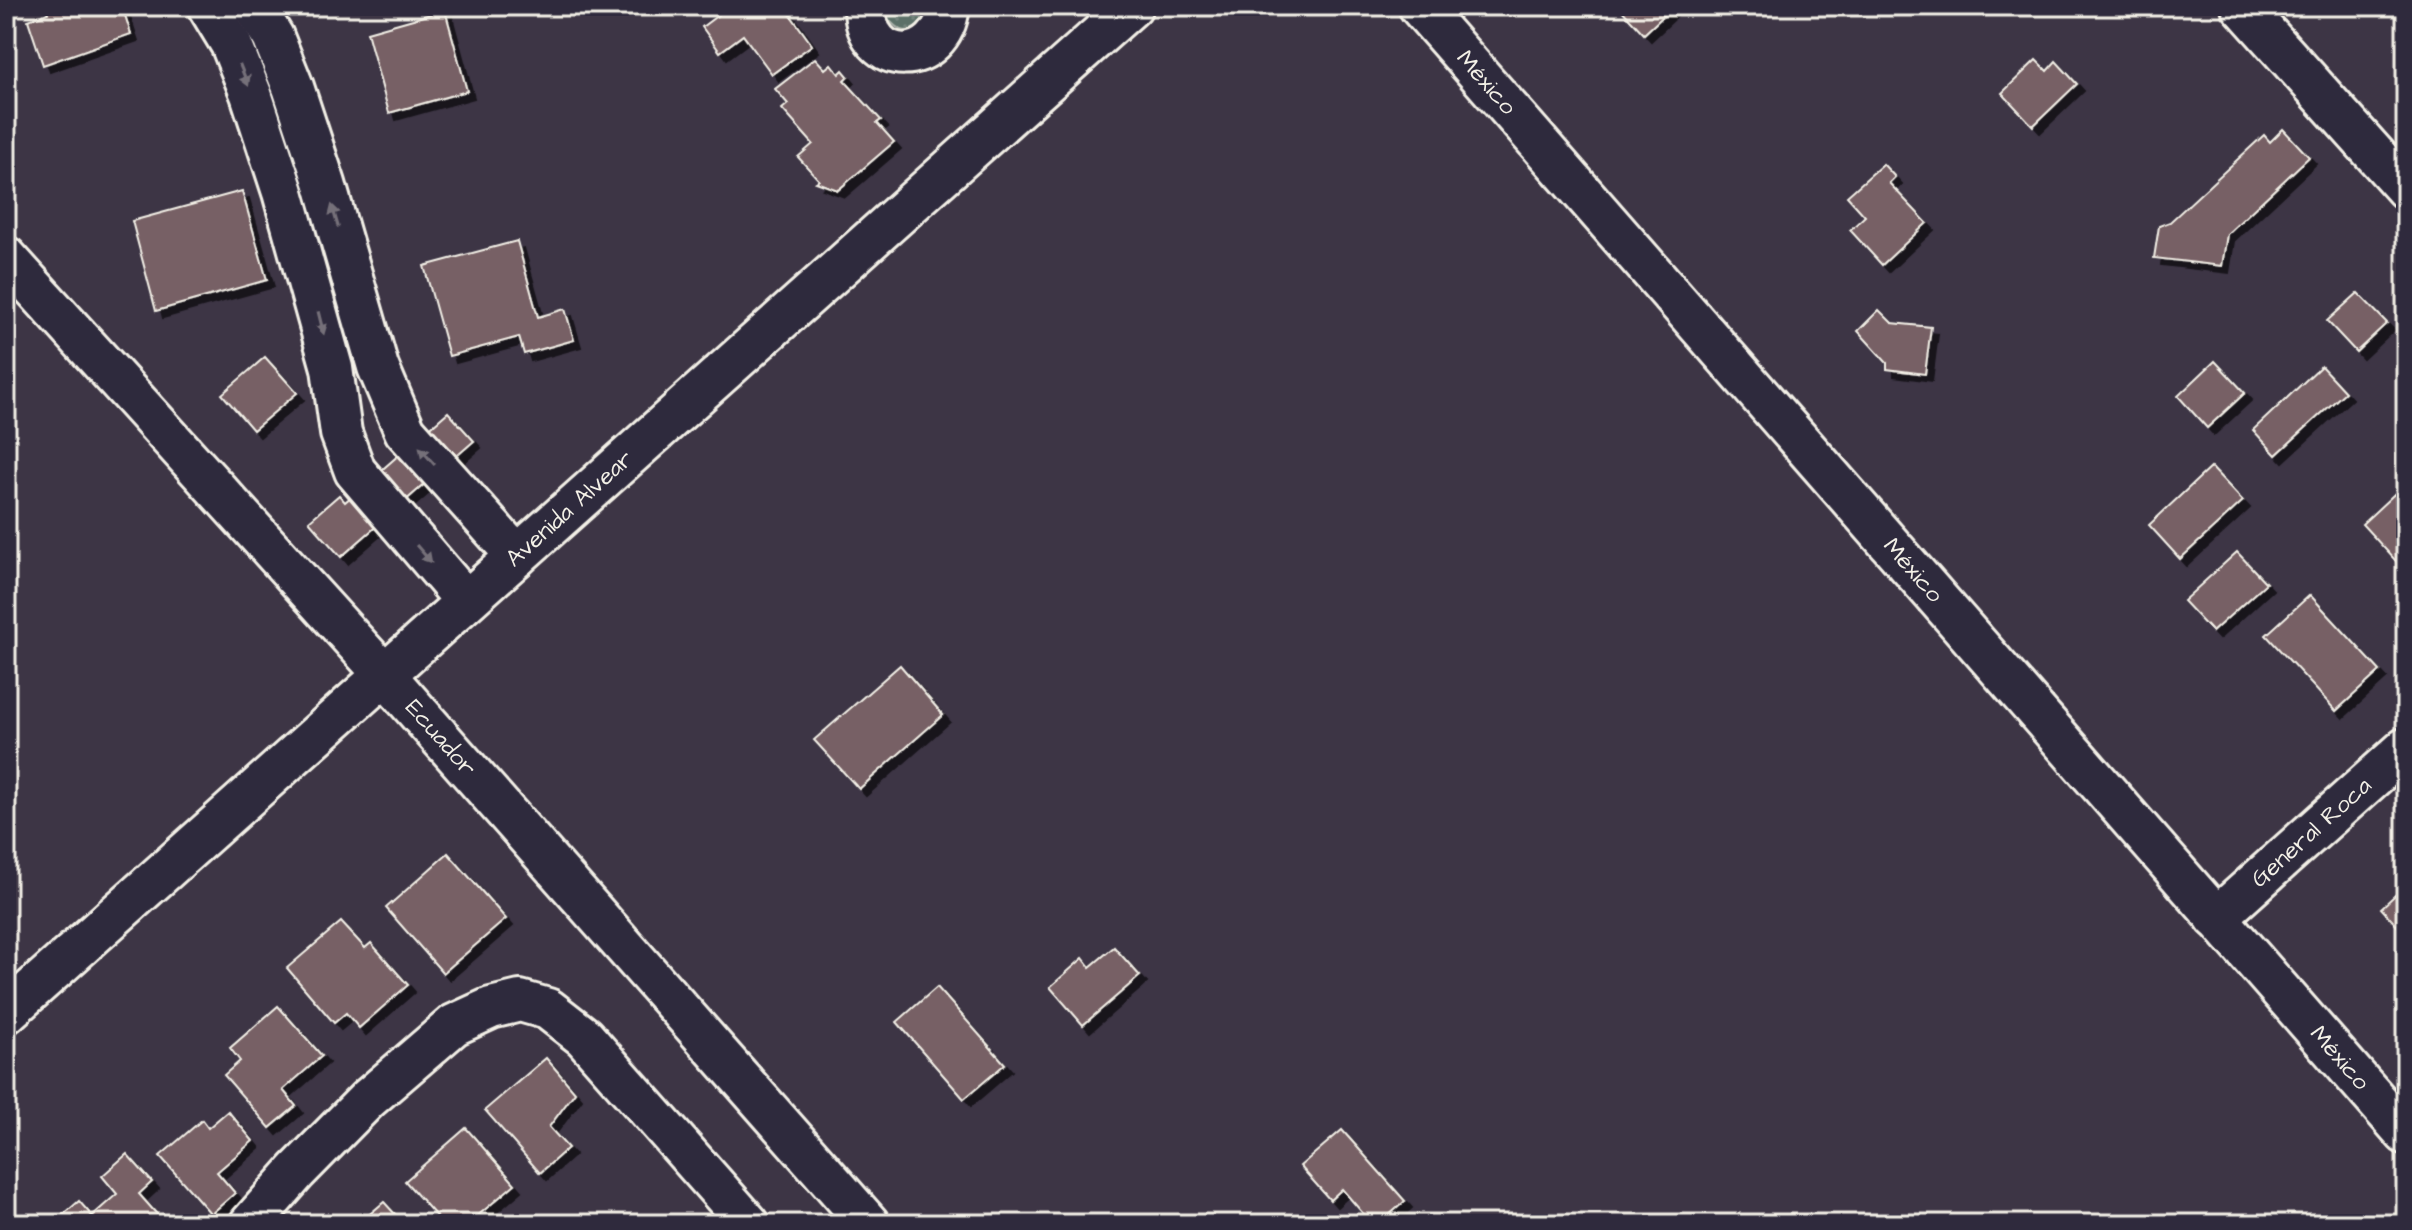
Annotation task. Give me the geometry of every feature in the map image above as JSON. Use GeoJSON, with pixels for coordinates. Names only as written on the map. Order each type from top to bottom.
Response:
{"type":"FeatureCollection","features":[{"type":"Feature","properties":{"kind":"street"},"geometry":{"type":"LineString","coordinates":[[208,6],[231,44],[283,192],[332,368],[341,433],[355,471],[466,601]]}},
{"type":"Feature","properties":{"kind":"street"},"geometry":{"type":"LineString","coordinates":[[254,6],[273,37],[293,87],[325,184],[378,367],[405,431],[517,556]]}},
{"type":"Feature","properties":{"kind":"street"},"geometry":{"type":"LineString","coordinates":[[865,6],[867,30],[878,45],[893,52],[909,53],[927,48],[942,35],[948,21],[949,6]]}},
{"type":"Feature","properties":{"kind":"street","name":"Avenida Alvear"},"geometry":{"type":"LineString","coordinates":[[6,1013],[1132,6]]}},
{"type":"Feature","properties":{"kind":"street","name":"México"},"geometry":{"type":"LineString","coordinates":[[1419,6],[2406,1134]]}},
{"type":"Feature","properties":{"kind":"street"},"geometry":{"type":"LineString","coordinates":[[2242,6],[2406,189]]}},
{"type":"Feature","properties":{"kind":"street","name":"Ecuador"},"geometry":{"type":"LineString","coordinates":[[6,257],[384,674],[869,1224]]}},
{"type":"Feature","properties":{"kind":"street","name":"General Roca"},"geometry":{"type":"LineString","coordinates":[[2216,918],[2406,748]]}},
{"type":"Feature","properties":{"kind":"street"},"geometry":{"type":"LineString","coordinates":[[250,1224],[368,1099],[454,1025],[491,1008],[520,1001],[548,1009],[584,1037],[749,1224]]}},
{"type":"Feature","properties":{"kind":"green space"},"geometry":{"type":"Polygon","coordinates":[[[883,6],[935,6],[921,26],[906,31],[891,22],[883,6]]]}},
{"type":"Feature","properties":{"kind":"building"},"geometry":{"type":"Polygon","coordinates":[[[45,6],[122,6],[131,34],[43,65],[28,20],[48,13],[45,6]]]}},
{"type":"Feature","properties":{"kind":"building"},"geometry":{"type":"Polygon","coordinates":[[[730,6],[784,6],[812,45],[772,74],[743,35],[720,52],[702,27],[730,6]]]}},
{"type":"Feature","properties":{"kind":"building"},"geometry":{"type":"Polygon","coordinates":[[[1618,6],[1674,6],[1644,34],[1618,6]]]}},
{"type":"Feature","properties":{"kind":"building"},"geometry":{"type":"Polygon","coordinates":[[[445,10],[467,91],[389,113],[367,32],[445,10]]]}},
{"type":"Feature","properties":{"kind":"building"},"geometry":{"type":"Polygon","coordinates":[[[815,58],[825,69],[831,64],[839,74],[843,70],[848,76],[844,80],[881,120],[877,123],[894,142],[838,190],[816,182],[819,180],[798,157],[813,144],[782,109],[788,104],[775,89],[815,58]]]}},
{"type":"Feature","properties":{"kind":"building"},"geometry":{"type":"Polygon","coordinates":[[[2036,60],[2047,71],[2056,61],[2077,84],[2033,126],[2002,93],[2036,60]]]}},
{"type":"Feature","properties":{"kind":"building"},"geometry":{"type":"Polygon","coordinates":[[[2283,129],[2309,157],[2227,234],[2222,266],[2154,258],[2159,226],[2170,222],[2264,135],[2270,142],[2283,129]]]}},
{"type":"Feature","properties":{"kind":"building"},"geometry":{"type":"Polygon","coordinates":[[[1883,164],[1895,177],[1889,183],[1927,223],[1882,265],[1850,230],[1865,216],[1847,196],[1883,164]]]}},
{"type":"Feature","properties":{"kind":"building"},"geometry":{"type":"Polygon","coordinates":[[[242,191],[267,280],[156,311],[132,221],[242,191]]]}},
{"type":"Feature","properties":{"kind":"building"},"geometry":{"type":"Polygon","coordinates":[[[517,241],[538,317],[565,309],[574,340],[524,354],[519,337],[449,356],[424,266],[517,241]]]}},
{"type":"Feature","properties":{"kind":"building"},"geometry":{"type":"Polygon","coordinates":[[[2358,293],[2387,323],[2356,352],[2327,321],[2358,293]]]}},
{"type":"Feature","properties":{"kind":"building"},"geometry":{"type":"Polygon","coordinates":[[[1879,310],[1892,323],[1931,327],[1925,374],[1887,369],[1887,363],[1858,331],[1879,310]]]}},
{"type":"Feature","properties":{"kind":"building"},"geometry":{"type":"Polygon","coordinates":[[[265,357],[297,393],[253,430],[222,394],[265,357]]]}},
{"type":"Feature","properties":{"kind":"building"},"geometry":{"type":"Polygon","coordinates":[[[2215,361],[2245,393],[2207,428],[2178,396],[2215,361]]]}},
{"type":"Feature","properties":{"kind":"building"},"geometry":{"type":"Polygon","coordinates":[[[2321,366],[2345,392],[2276,455],[2253,430],[2321,366]]]}},
{"type":"Feature","properties":{"kind":"building"},"geometry":{"type":"Polygon","coordinates":[[[448,412],[474,441],[341,557],[309,521],[339,495],[345,502],[448,412]]]}},
{"type":"Feature","properties":{"kind":"building"},"geometry":{"type":"Polygon","coordinates":[[[2211,467],[2243,501],[2180,559],[2149,525],[2211,467]]]}},
{"type":"Feature","properties":{"kind":"building"},"geometry":{"type":"Polygon","coordinates":[[[2404,485],[2406,487],[2406,572],[2362,524],[2404,485]]]}},
{"type":"Feature","properties":{"kind":"building"},"geometry":{"type":"Polygon","coordinates":[[[2237,552],[2266,583],[2212,632],[2183,601],[2237,552]]]}},
{"type":"Feature","properties":{"kind":"building"},"geometry":{"type":"Polygon","coordinates":[[[2310,595],[2380,671],[2336,711],[2266,635],[2310,595]]]}},
{"type":"Feature","properties":{"kind":"building"},"geometry":{"type":"Polygon","coordinates":[[[900,665],[943,715],[859,789],[814,740],[900,665]]]}},
{"type":"Feature","properties":{"kind":"building"},"geometry":{"type":"Polygon","coordinates":[[[448,853],[506,919],[443,973],[386,908],[448,853]]]}},
{"type":"Feature","properties":{"kind":"building"},"geometry":{"type":"Polygon","coordinates":[[[2406,885],[2406,936],[2381,908],[2406,885]]]}},
{"type":"Feature","properties":{"kind":"building"},"geometry":{"type":"Polygon","coordinates":[[[341,922],[365,948],[371,943],[408,985],[359,1028],[346,1013],[334,1023],[287,968],[341,922]]]}},
{"type":"Feature","properties":{"kind":"building"},"geometry":{"type":"Polygon","coordinates":[[[1114,947],[1140,976],[1083,1025],[1050,987],[1083,958],[1090,967],[1114,947]]]}},
{"type":"Feature","properties":{"kind":"building"},"geometry":{"type":"Polygon","coordinates":[[[937,987],[1005,1064],[964,1099],[897,1022],[937,987]]]}},
{"type":"Feature","properties":{"kind":"building"},"geometry":{"type":"Polygon","coordinates":[[[278,1006],[322,1056],[283,1090],[296,1106],[270,1128],[224,1075],[240,1061],[230,1048],[278,1006]]]}},
{"type":"Feature","properties":{"kind":"building"},"geometry":{"type":"Polygon","coordinates":[[[546,1058],[575,1092],[549,1127],[568,1148],[540,1173],[485,1110],[546,1058]]]}},
{"type":"Feature","properties":{"kind":"building"},"geometry":{"type":"Polygon","coordinates":[[[228,1111],[253,1141],[217,1172],[235,1193],[211,1214],[160,1156],[202,1120],[208,1128],[228,1111]]]}},
{"type":"Feature","properties":{"kind":"building"},"geometry":{"type":"Polygon","coordinates":[[[466,1128],[515,1184],[468,1224],[443,1224],[405,1181],[466,1128]]]}},
{"type":"Feature","properties":{"kind":"building"},"geometry":{"type":"Polygon","coordinates":[[[1342,1130],[1405,1201],[1379,1224],[1372,1224],[1342,1189],[1330,1200],[1300,1166],[1342,1130]]]}},
{"type":"Feature","properties":{"kind":"building"},"geometry":{"type":"Polygon","coordinates":[[[127,1154],[152,1182],[139,1194],[162,1220],[157,1224],[55,1222],[79,1201],[92,1216],[117,1194],[102,1176],[127,1154]]]}},
{"type":"Feature","properties":{"kind":"building"},"geometry":{"type":"Polygon","coordinates":[[[384,1202],[404,1224],[358,1224],[384,1202]]]}}]}
